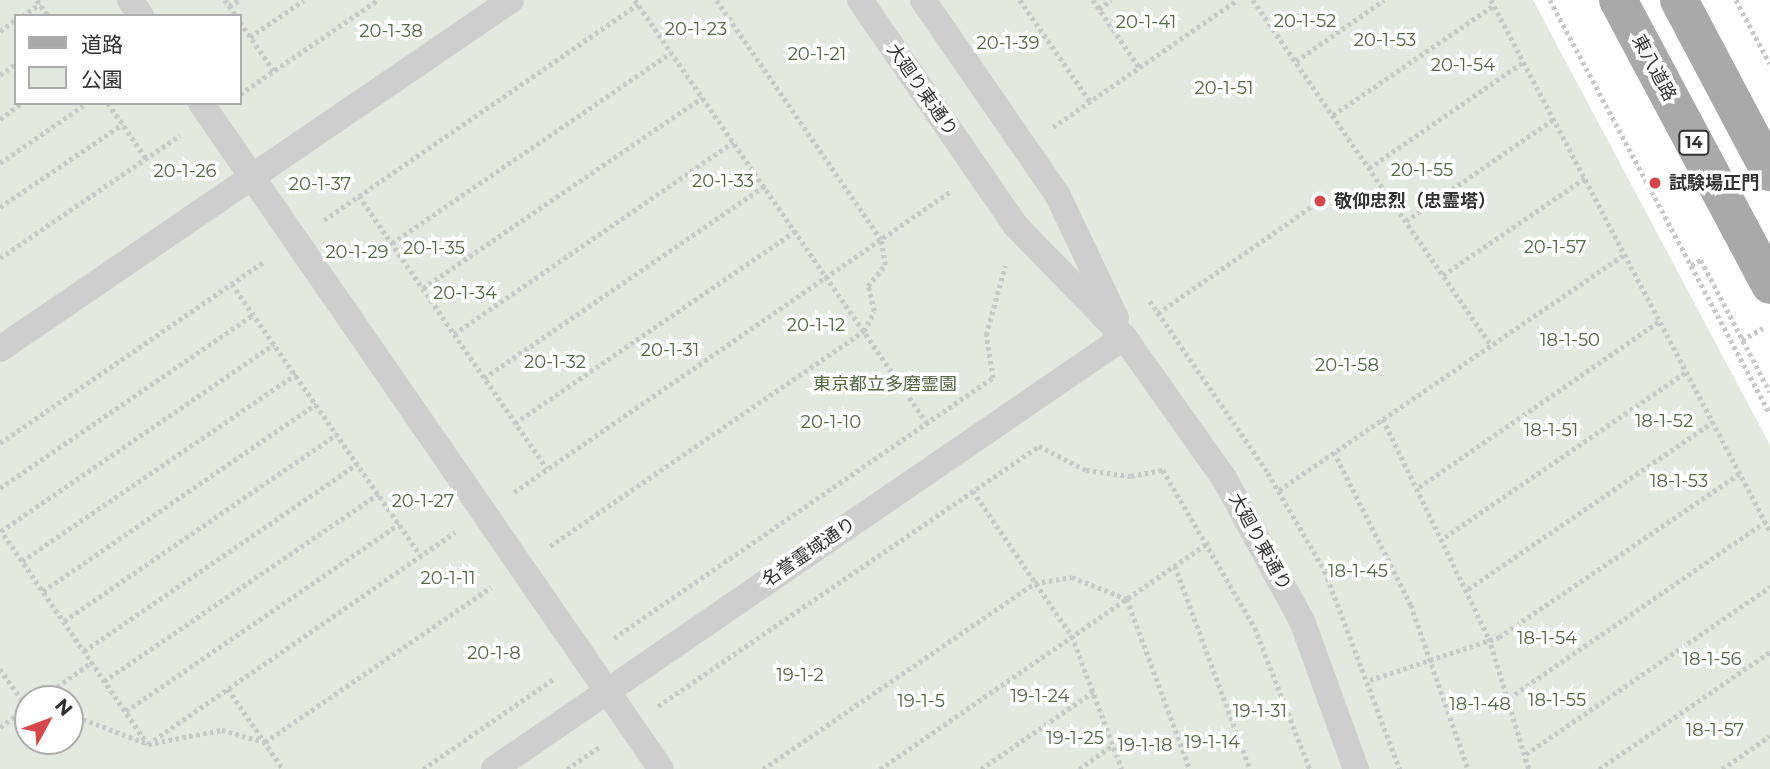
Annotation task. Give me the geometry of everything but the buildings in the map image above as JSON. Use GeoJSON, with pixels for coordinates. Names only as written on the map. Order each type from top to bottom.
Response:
{"type":"FeatureCollection","features":[{"type":"Feature","properties":{"kind":"main road","name":"東八道路"},"geometry":{"type":"LineString","coordinates":[[1618,0],[1770,285]]}},
{"type":"Feature","properties":{"kind":"main road"},"geometry":{"type":"LineString","coordinates":[[1679,0],[1770,172]]}},
{"type":"Feature","properties":{"kind":"lane"},"geometry":{"type":"LineString","coordinates":[[0,349],[511,0]]}},
{"type":"Feature","properties":{"kind":"lane","name":"大廻り東通り"},"geometry":{"type":"LineString","coordinates":[[860,0],[1016,226],[1124,337],[1246,512],[1302,621],[1356,769]]}},
{"type":"Feature","properties":{"kind":"lane","name":"大廻り東通り"},"geometry":{"type":"LineString","coordinates":[[923,0],[1058,196],[1124,337]]}},
{"type":"Feature","properties":{"kind":"lane"},"geometry":{"type":"LineString","coordinates":[[206,109],[661,769]]}},
{"type":"Feature","properties":{"kind":"lane","name":"名誉霊域通り"},"geometry":{"type":"LineString","coordinates":[[494,769],[1124,337]]}},
{"type":"Feature","properties":{"kind":"path"},"geometry":{"type":"LineString","coordinates":[[225,0],[235,14]]}},
{"type":"Feature","properties":{"kind":"path"},"geometry":{"type":"LineString","coordinates":[[229,6],[239,0]]}},
{"type":"Feature","properties":{"kind":"path"},"geometry":{"type":"LineString","coordinates":[[250,37],[304,0]]}},
{"type":"Feature","properties":{"kind":"path"},"geometry":{"type":"LineString","coordinates":[[242,93],[378,0]]}},
{"type":"Feature","properties":{"kind":"path"},"geometry":{"type":"LineString","coordinates":[[635,0],[927,423]]}},
{"type":"Feature","properties":{"kind":"path"},"geometry":{"type":"LineString","coordinates":[[265,742],[864,331],[874,311],[868,286],[885,265],[881,240],[716,0]]}},
{"type":"Feature","properties":{"kind":"path"},"geometry":{"type":"LineString","coordinates":[[1020,0],[1090,101]]}},
{"type":"Feature","properties":{"kind":"path"},"geometry":{"type":"LineString","coordinates":[[1093,0],[1139,67]]}},
{"type":"Feature","properties":{"kind":"path"},"geometry":{"type":"LineString","coordinates":[[1098,9],[1111,0]]}},
{"type":"Feature","properties":{"kind":"path"},"geometry":{"type":"LineString","coordinates":[[1046,132],[1237,0]]}},
{"type":"Feature","properties":{"kind":"path"},"geometry":{"type":"LineString","coordinates":[[1254,0],[1492,345]]}},
{"type":"Feature","properties":{"kind":"path"},"geometry":{"type":"LineString","coordinates":[[1296,61],[1384,0]]}},
{"type":"Feature","properties":{"kind":"path"},"geometry":{"type":"LineString","coordinates":[[1550,0],[1770,414]]}},
{"type":"Feature","properties":{"kind":"path"},"geometry":{"type":"LineString","coordinates":[[1736,0],[1770,64]]}},
{"type":"Feature","properties":{"kind":"path"},"geometry":{"type":"LineString","coordinates":[[24,14],[38,2]]}},
{"type":"Feature","properties":{"kind":"path"},"geometry":{"type":"LineString","coordinates":[[1333,115],[1492,2],[1770,531]]}},
{"type":"Feature","properties":{"kind":"path"},"geometry":{"type":"LineString","coordinates":[[242,25],[274,71]]}},
{"type":"Feature","properties":{"kind":"path"},"geometry":{"type":"LineString","coordinates":[[392,243],[671,53]]}},
{"type":"Feature","properties":{"kind":"path"},"geometry":{"type":"LineString","coordinates":[[1369,167],[1523,62]]}},
{"type":"Feature","properties":{"kind":"path"},"geometry":{"type":"LineString","coordinates":[[423,288],[702,98]]}},
{"type":"Feature","properties":{"kind":"path"},"geometry":{"type":"LineString","coordinates":[[0,118],[19,105]]}},
{"type":"Feature","properties":{"kind":"path"},"geometry":{"type":"LineString","coordinates":[[0,163],[85,105]]}},
{"type":"Feature","properties":{"kind":"path"},"geometry":{"type":"LineString","coordinates":[[109,105],[146,158]]}},
{"type":"Feature","properties":{"kind":"path"},"geometry":{"type":"LineString","coordinates":[[0,258],[146,158],[206,109]]}},
{"type":"Feature","properties":{"kind":"path"},"geometry":{"type":"LineString","coordinates":[[1406,221],[1554,120]]}},
{"type":"Feature","properties":{"kind":"path"},"geometry":{"type":"LineString","coordinates":[[0,208],[123,124]]}},
{"type":"Feature","properties":{"kind":"path"},"geometry":{"type":"LineString","coordinates":[[454,334],[733,142]]}},
{"type":"Feature","properties":{"kind":"path"},"geometry":{"type":"LineString","coordinates":[[1443,275],[1585,178]]}},
{"type":"Feature","properties":{"kind":"path"},"geometry":{"type":"LineString","coordinates":[[484,378],[764,186]]}},
{"type":"Feature","properties":{"kind":"path"},"geometry":{"type":"LineString","coordinates":[[881,240],[959,186]]}},
{"type":"Feature","properties":{"kind":"path"},"geometry":{"type":"LineString","coordinates":[[359,196],[547,469]]}},
{"type":"Feature","properties":{"kind":"path"},"geometry":{"type":"LineString","coordinates":[[1158,313],[1311,207]]}},
{"type":"Feature","properties":{"kind":"path"},"geometry":{"type":"LineString","coordinates":[[516,423],[795,231]]}},
{"type":"Feature","properties":{"kind":"path"},"geometry":{"type":"LineString","coordinates":[[423,769],[993,378],[988,313],[1013,254]]}},
{"type":"Feature","properties":{"kind":"path"},"geometry":{"type":"LineString","coordinates":[[1246,512],[1625,254]]}},
{"type":"Feature","properties":{"kind":"path"},"geometry":{"type":"LineString","coordinates":[[1691,265],[1701,260],[1770,392]]}},
{"type":"Feature","properties":{"kind":"path"},"geometry":{"type":"LineString","coordinates":[[232,284],[421,556]]}},
{"type":"Feature","properties":{"kind":"path"},"geometry":{"type":"LineString","coordinates":[[0,488],[254,314]]}},
{"type":"Feature","properties":{"kind":"path"},"geometry":{"type":"LineString","coordinates":[[1419,486],[1660,321]]}},
{"type":"Feature","properties":{"kind":"path"},"geometry":{"type":"LineString","coordinates":[[1742,340],[1770,324]]}},
{"type":"Feature","properties":{"kind":"path"},"geometry":{"type":"LineString","coordinates":[[148,744],[1,530],[274,344]]}},
{"type":"Feature","properties":{"kind":"path"},"geometry":{"type":"LineString","coordinates":[[1445,537],[1687,371]]}},
{"type":"Feature","properties":{"kind":"path"},"geometry":{"type":"LineString","coordinates":[[22,561],[296,374]]}},
{"type":"Feature","properties":{"kind":"path"},"geometry":{"type":"LineString","coordinates":[[43,592],[316,404]]}},
{"type":"Feature","properties":{"kind":"path"},"geometry":{"type":"LineString","coordinates":[[1383,419],[1445,537],[1489,638],[1529,769]]}},
{"type":"Feature","properties":{"kind":"path"},"geometry":{"type":"LineString","coordinates":[[1468,589],[1713,422]]}},
{"type":"Feature","properties":{"kind":"path"},"geometry":{"type":"LineString","coordinates":[[64,621],[337,434]]}},
{"type":"Feature","properties":{"kind":"path"},"geometry":{"type":"LineString","coordinates":[[567,769],[1039,446],[1086,470],[1131,477],[1163,470],[1209,542],[1255,628],[1310,769]]}},
{"type":"Feature","properties":{"kind":"path"},"geometry":{"type":"LineString","coordinates":[[1334,452],[1432,657],[1468,769]]}},
{"type":"Feature","properties":{"kind":"path"},"geometry":{"type":"LineString","coordinates":[[949,457],[1072,636],[1122,769]]}},
{"type":"Feature","properties":{"kind":"path"},"geometry":{"type":"LineString","coordinates":[[84,651],[357,464]]}},
{"type":"Feature","properties":{"kind":"path"},"geometry":{"type":"LineString","coordinates":[[1370,680],[1489,638],[1740,473]]}},
{"type":"Feature","properties":{"kind":"path"},"geometry":{"type":"LineString","coordinates":[[104,681],[378,494]]}},
{"type":"Feature","properties":{"kind":"path"},"geometry":{"type":"LineString","coordinates":[[1509,698],[1765,522]]}},
{"type":"Feature","properties":{"kind":"path"},"geometry":{"type":"LineString","coordinates":[[125,711],[399,524]]}},
{"type":"Feature","properties":{"kind":"path"},"geometry":{"type":"LineString","coordinates":[[880,769],[1209,542]]}},
{"type":"Feature","properties":{"kind":"path"},"geometry":{"type":"LineString","coordinates":[[1175,566],[1250,769]]}},
{"type":"Feature","properties":{"kind":"path"},"geometry":{"type":"LineString","coordinates":[[764,769],[1035,583],[1072,577],[1127,599],[1190,769]]}},
{"type":"Feature","properties":{"kind":"path"},"geometry":{"type":"LineString","coordinates":[[1526,754],[1770,587]]}},
{"type":"Feature","properties":{"kind":"path"},"geometry":{"type":"LineString","coordinates":[[1599,769],[1770,652]]}},
{"type":"Feature","properties":{"kind":"path"},"geometry":{"type":"LineString","coordinates":[[60,685],[92,663]]}},
{"type":"Feature","properties":{"kind":"path"},"geometry":{"type":"LineString","coordinates":[[0,668],[14,688]]}},
{"type":"Feature","properties":{"kind":"path"},"geometry":{"type":"LineString","coordinates":[[228,689],[283,769]]}},
{"type":"Feature","properties":{"kind":"path"},"geometry":{"type":"LineString","coordinates":[[981,769],[1093,692]]}},
{"type":"Feature","properties":{"kind":"path"},"geometry":{"type":"LineString","coordinates":[[84,720],[148,744],[222,730],[265,742]]}},
{"type":"Feature","properties":{"kind":"path"},"geometry":{"type":"LineString","coordinates":[[1722,769],[1770,736]]}},
{"type":"Feature","properties":{"kind":"path"},"geometry":{"type":"LineString","coordinates":[[1079,769],[1113,746]]}},
{"type":"Feature","properties":{"kind":"green space","name":"東京都立多磨霊園"},"geometry":{"type":"Polygon","coordinates":[[[0,0],[1533,0],[1770,445],[1770,769],[0,769],[0,0]]]}},
{"type":"Feature","properties":{"kind":"place","name":"試験場正門"},"geometry":{"type":"Point","coordinates":[1655,183]}},
{"type":"Feature","properties":{"kind":"place","name":"敬仰忠烈（忠霊塔）"},"geometry":{"type":"Point","coordinates":[1320,201]}},
{"type":"Feature","properties":{"kind":"park label","name":"20-1-52"},"geometry":{"type":"Point","coordinates":[1305,21]}},
{"type":"Feature","properties":{"kind":"park label","name":"20-1-41"},"geometry":{"type":"Point","coordinates":[1146,22]}},
{"type":"Feature","properties":{"kind":"park label","name":"20-1-23"},"geometry":{"type":"Point","coordinates":[696,29]}},
{"type":"Feature","properties":{"kind":"park label","name":"20-1-38"},"geometry":{"type":"Point","coordinates":[391,31]}},
{"type":"Feature","properties":{"kind":"park label","name":"20-1-53"},"geometry":{"type":"Point","coordinates":[1385,40]}},
{"type":"Feature","properties":{"kind":"park label","name":"20-1-39"},"geometry":{"type":"Point","coordinates":[1008,43]}},
{"type":"Feature","properties":{"kind":"park label","name":"20-1-21"},"geometry":{"type":"Point","coordinates":[817,54]}},
{"type":"Feature","properties":{"kind":"park label","name":"20-1-54"},"geometry":{"type":"Point","coordinates":[1463,65]}},
{"type":"Feature","properties":{"kind":"park label","name":"20-1-51"},"geometry":{"type":"Point","coordinates":[1224,88]}},
{"type":"Feature","properties":{"kind":"park label","name":"20-1-55"},"geometry":{"type":"Point","coordinates":[1422,170]}},
{"type":"Feature","properties":{"kind":"park label","name":"20-1-26"},"geometry":{"type":"Point","coordinates":[185,171]}},
{"type":"Feature","properties":{"kind":"park label","name":"20-1-33"},"geometry":{"type":"Point","coordinates":[723,181]}},
{"type":"Feature","properties":{"kind":"park label","name":"20-1-37"},"geometry":{"type":"Point","coordinates":[320,184]}},
{"type":"Feature","properties":{"kind":"park label","name":"20-1-57"},"geometry":{"type":"Point","coordinates":[1555,247]}},
{"type":"Feature","properties":{"kind":"park label","name":"20-1-35"},"geometry":{"type":"Point","coordinates":[434,248]}},
{"type":"Feature","properties":{"kind":"park label","name":"20-1-29"},"geometry":{"type":"Point","coordinates":[357,252]}},
{"type":"Feature","properties":{"kind":"park label","name":"20-1-34"},"geometry":{"type":"Point","coordinates":[465,293]}},
{"type":"Feature","properties":{"kind":"park label","name":"20-1-12"},"geometry":{"type":"Point","coordinates":[816,325]}},
{"type":"Feature","properties":{"kind":"park label","name":"18-1-50"},"geometry":{"type":"Point","coordinates":[1570,340]}},
{"type":"Feature","properties":{"kind":"park label","name":"20-1-31"},"geometry":{"type":"Point","coordinates":[670,350]}},
{"type":"Feature","properties":{"kind":"park label","name":"20-1-32"},"geometry":{"type":"Point","coordinates":[555,362]}},
{"type":"Feature","properties":{"kind":"park label","name":"20-1-58"},"geometry":{"type":"Point","coordinates":[1347,365]}},
{"type":"Feature","properties":{"kind":"park label","name":"18-1-52"},"geometry":{"type":"Point","coordinates":[1664,421]}},
{"type":"Feature","properties":{"kind":"park label","name":"20-1-10"},"geometry":{"type":"Point","coordinates":[831,422]}},
{"type":"Feature","properties":{"kind":"park label","name":"18-1-51"},"geometry":{"type":"Point","coordinates":[1551,430]}},
{"type":"Feature","properties":{"kind":"park label","name":"18-1-53"},"geometry":{"type":"Point","coordinates":[1679,481]}},
{"type":"Feature","properties":{"kind":"park label","name":"20-1-27"},"geometry":{"type":"Point","coordinates":[423,501]}},
{"type":"Feature","properties":{"kind":"park label","name":"18-1-45"},"geometry":{"type":"Point","coordinates":[1358,571]}},
{"type":"Feature","properties":{"kind":"park label","name":"20-1-11"},"geometry":{"type":"Point","coordinates":[448,578]}},
{"type":"Feature","properties":{"kind":"park label","name":"18-1-54"},"geometry":{"type":"Point","coordinates":[1547,638]}},
{"type":"Feature","properties":{"kind":"park label","name":"20-1-8"},"geometry":{"type":"Point","coordinates":[494,653]}},
{"type":"Feature","properties":{"kind":"park label","name":"18-1-56"},"geometry":{"type":"Point","coordinates":[1712,659]}},
{"type":"Feature","properties":{"kind":"park label","name":"19-1-2"},"geometry":{"type":"Point","coordinates":[800,675]}},
{"type":"Feature","properties":{"kind":"park label","name":"19-1-24"},"geometry":{"type":"Point","coordinates":[1040,696]}},
{"type":"Feature","properties":{"kind":"park label","name":"18-1-55"},"geometry":{"type":"Point","coordinates":[1557,700]}},
{"type":"Feature","properties":{"kind":"park label","name":"19-1-5"},"geometry":{"type":"Point","coordinates":[921,701]}},
{"type":"Feature","properties":{"kind":"park label","name":"18-1-48"},"geometry":{"type":"Point","coordinates":[1480,704]}},
{"type":"Feature","properties":{"kind":"park label","name":"19-1-31"},"geometry":{"type":"Point","coordinates":[1260,711]}},
{"type":"Feature","properties":{"kind":"park label","name":"18-1-57"},"geometry":{"type":"Point","coordinates":[1715,730]}},
{"type":"Feature","properties":{"kind":"park label","name":"19-1-25"},"geometry":{"type":"Point","coordinates":[1075,738]}},
{"type":"Feature","properties":{"kind":"park label","name":"19-1-14"},"geometry":{"type":"Point","coordinates":[1212,742]}},
{"type":"Feature","properties":{"kind":"park label","name":"19-1-18"},"geometry":{"type":"Point","coordinates":[1145,745]}}]}
